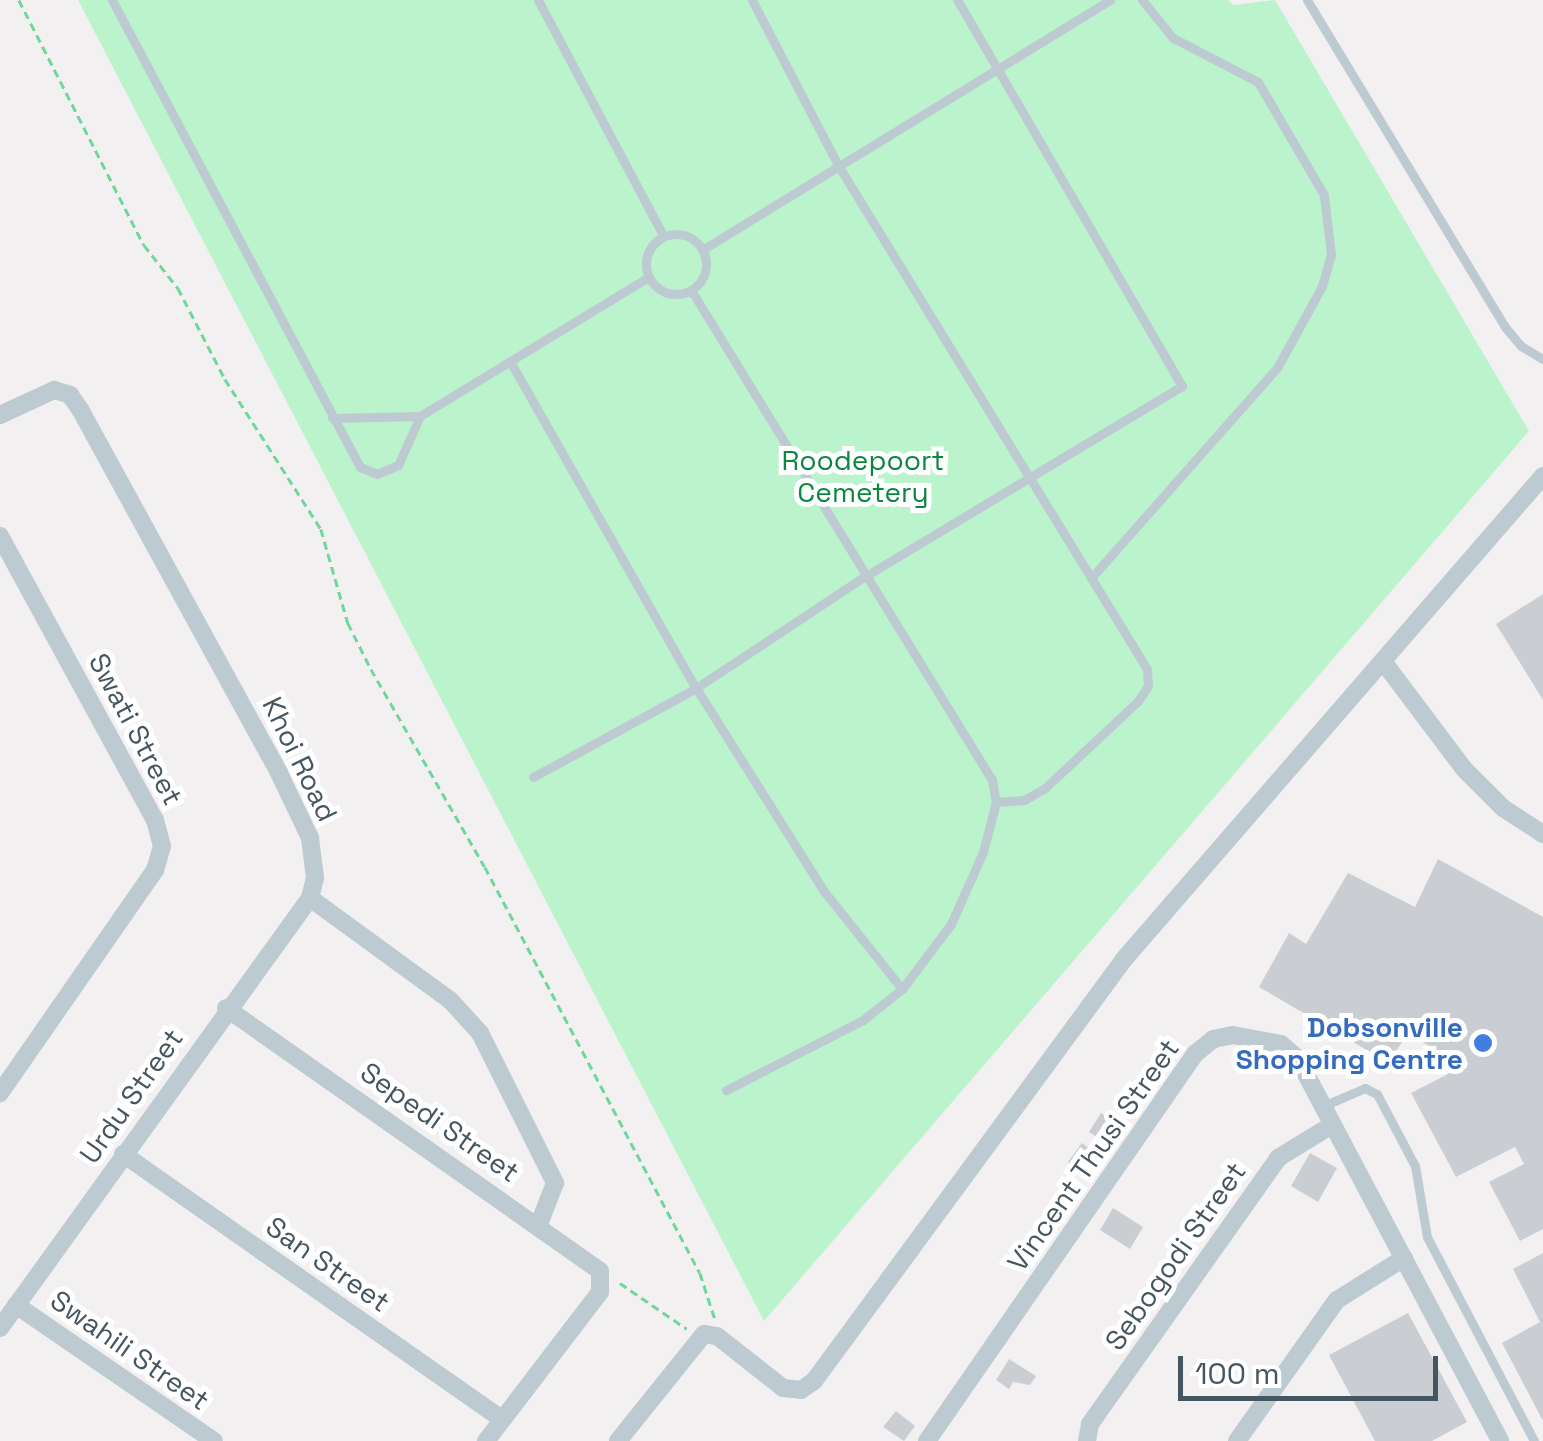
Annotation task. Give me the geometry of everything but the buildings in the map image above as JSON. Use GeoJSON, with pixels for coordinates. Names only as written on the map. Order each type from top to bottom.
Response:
{"type":"FeatureCollection","features":[{"type":"Feature","properties":{"kind":"street","name":"Khoi Road"},"geometry":{"type":"LineString","coordinates":[[0,415],[54,390],[70,395],[81,410],[298,810],[314,860],[310,898]]}},
{"type":"Feature","properties":{"kind":"street"},"geometry":{"type":"LineString","coordinates":[[618,1441],[696,1338],[717,1336],[784,1388],[800,1390],[814,1381],[1125,958],[1385,664],[1543,476]]}},
{"type":"Feature","properties":{"kind":"street","name":"Swati Street"},"geometry":{"type":"LineString","coordinates":[[0,536],[156,820],[162,846],[155,870],[0,1093]]}},
{"type":"Feature","properties":{"kind":"street"},"geometry":{"type":"LineString","coordinates":[[1385,664],[1474,779],[1543,834]]}},
{"type":"Feature","properties":{"kind":"street"},"geometry":{"type":"LineString","coordinates":[[310,898],[450,1000],[480,1033],[555,1183],[539,1224]]}},
{"type":"Feature","properties":{"kind":"street","name":"Urdu Street"},"geometry":{"type":"LineString","coordinates":[[0,1328],[226,1008],[310,898]]}},
{"type":"Feature","properties":{"kind":"street","name":"Sepedi Street"},"geometry":{"type":"LineString","coordinates":[[226,1008],[593,1261],[602,1286]]}},
{"type":"Feature","properties":{"kind":"street","name":"Vincent Thusi Street"},"geometry":{"type":"LineString","coordinates":[[928,1441],[1208,1041],[1233,1034],[1282,1044],[1323,1106],[1500,1441]]}},
{"type":"Feature","properties":{"kind":"street","name":"Sebogodi Street"},"geometry":{"type":"LineString","coordinates":[[1087,1441],[1090,1424],[1278,1158],[1332,1125]]}},
{"type":"Feature","properties":{"kind":"street","name":"San Street"},"geometry":{"type":"LineString","coordinates":[[123,1154],[502,1419]]}},
{"type":"Feature","properties":{"kind":"street"},"geometry":{"type":"LineString","coordinates":[[1238,1441],[1336,1300],[1404,1258]]}},
{"type":"Feature","properties":{"kind":"street"},"geometry":{"type":"LineString","coordinates":[[486,1441],[602,1286]]}},
{"type":"Feature","properties":{"kind":"street","name":"Swahili Street"},"geometry":{"type":"LineString","coordinates":[[16,1305],[214,1441]]}},
{"type":"Feature","properties":{"kind":"lane"},"geometry":{"type":"LineString","coordinates":[[112,0],[360,468],[377,474],[398,465],[420,416]]}},
{"type":"Feature","properties":{"kind":"lane"},"geometry":{"type":"LineString","coordinates":[[538,0],[664,237]]}},
{"type":"Feature","properties":{"kind":"lane"},"geometry":{"type":"LineString","coordinates":[[752,0],[838,164],[1030,483],[1136,648],[1148,686],[1045,788],[1024,800],[996,802]]}},
{"type":"Feature","properties":{"kind":"lane"},"geometry":{"type":"LineString","coordinates":[[533,776],[696,688],[864,577],[1030,483],[1182,386],[958,0]]}},
{"type":"Feature","properties":{"kind":"lane"},"geometry":{"type":"LineString","coordinates":[[702,250],[1110,0]]}},
{"type":"Feature","properties":{"kind":"lane"},"geometry":{"type":"LineString","coordinates":[[1091,578],[1277,368],[1322,286],[1332,255],[1324,195],[1258,82],[1173,38],[1142,0]]}},
{"type":"Feature","properties":{"kind":"lane"},"geometry":{"type":"LineString","coordinates":[[1307,0],[1505,326],[1520,346],[1543,359]]}},
{"type":"Feature","properties":{"kind":"lane"},"geometry":{"type":"LineString","coordinates":[[664,237],[690,238],[702,250],[703,277],[691,290],[672,294],[649,277],[646,259],[664,237]]}},
{"type":"Feature","properties":{"kind":"lane"},"geometry":{"type":"LineString","coordinates":[[332,418],[420,416],[649,277]]}},
{"type":"Feature","properties":{"kind":"lane"},"geometry":{"type":"LineString","coordinates":[[691,290],[992,780],[996,802],[983,852],[951,924],[902,990],[863,1020],[726,1090]]}},
{"type":"Feature","properties":{"kind":"lane"},"geometry":{"type":"LineString","coordinates":[[511,363],[696,688],[823,890],[902,990]]}},
{"type":"Feature","properties":{"kind":"lane"},"geometry":{"type":"LineString","coordinates":[[1323,1106],[1364,1088],[1378,1094],[1415,1166],[1428,1237],[1534,1441]]}},
{"type":"Feature","properties":{"kind":"path"},"geometry":{"type":"LineString","coordinates":[[19,0],[144,245],[178,288],[225,379],[321,528],[363,654],[486,867],[516,936],[700,1273],[717,1336]]}},
{"type":"Feature","properties":{"kind":"path"},"geometry":{"type":"LineString","coordinates":[[602,1286],[626,1284],[696,1338]]}},
{"type":"Feature","properties":{"kind":"green space","name":"Roodepoort Cemetery"},"geometry":{"type":"Polygon","coordinates":[[[78,0],[1228,0],[1233,5],[1275,0],[1529,431],[764,1321],[78,0]]]}},
{"type":"Feature","properties":{"kind":"place","name":"Dobsonville Shopping Centre"},"geometry":{"type":"Point","coordinates":[1483,1043]}}]}
